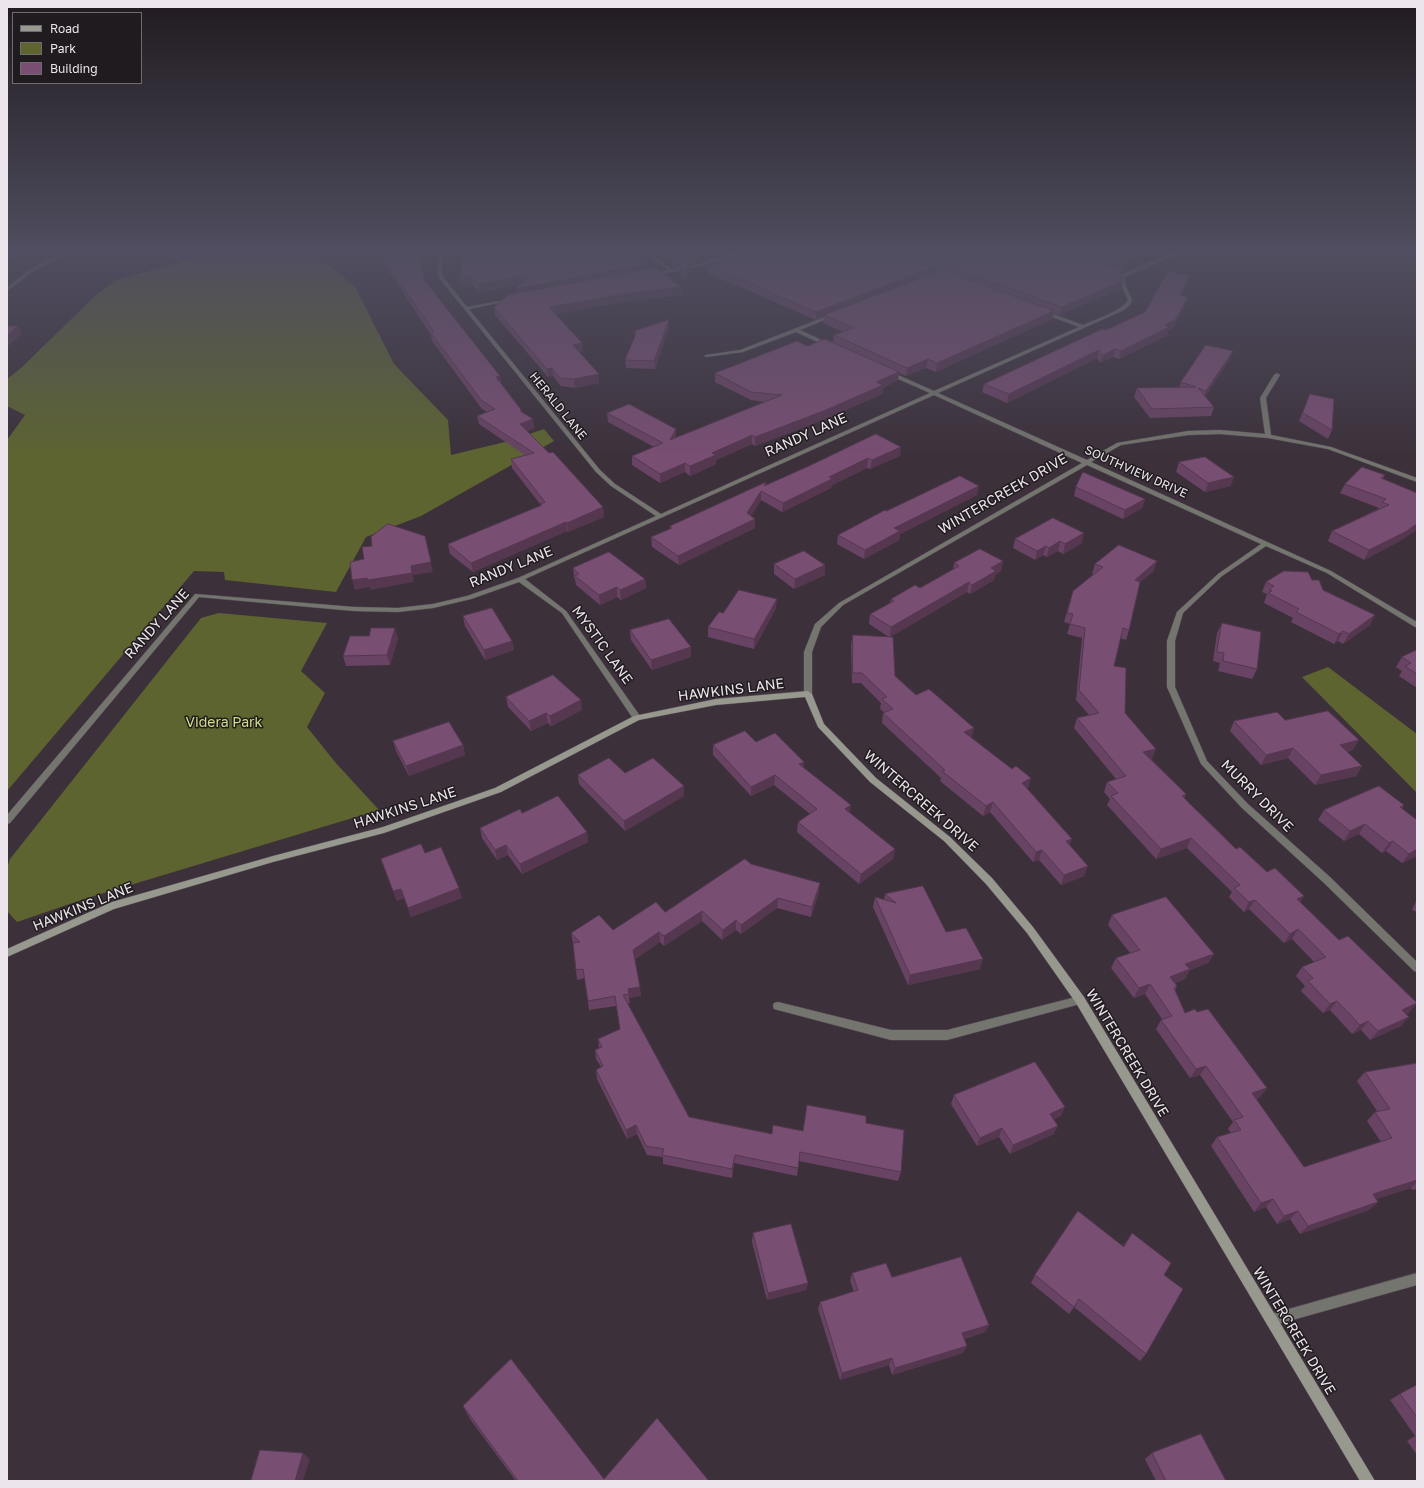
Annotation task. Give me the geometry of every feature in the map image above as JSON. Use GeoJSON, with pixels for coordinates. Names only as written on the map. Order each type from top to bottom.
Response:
{"type":"FeatureCollection","features":[{"type":"Feature","properties":{"kind":"street","name":"HERALD LANE"},"geometry":{"type":"LineString","coordinates":[[477,320],[598,471],[613,485],[660,516]]}},
{"type":"Feature","properties":{"kind":"street"},"geometry":{"type":"LineString","coordinates":[[706,356],[741,351],[822,320]]}},
{"type":"Feature","properties":{"kind":"street"},"geometry":{"type":"LineString","coordinates":[[1066,320],[1081,326]]}},
{"type":"Feature","properties":{"kind":"street","name":"RANDY LANE"},"geometry":{"type":"LineString","coordinates":[[7,821],[197,595],[354,609],[398,610],[433,606],[469,598],[520,579],[1094,320]]}},
{"type":"Feature","properties":{"kind":"street"},"geometry":{"type":"LineString","coordinates":[[796,330],[836,349]]}},
{"type":"Feature","properties":{"kind":"street","name":"SOUTHVIEW DRIVE"},"geometry":{"type":"LineString","coordinates":[[884,371],[1330,572],[1380,601],[1417,625]]}},
{"type":"Feature","properties":{"kind":"street"},"geometry":{"type":"LineString","coordinates":[[1268,436],[1263,398],[1277,376]]}},
{"type":"Feature","properties":{"kind":"street","name":"WINTERCREEK DRIVE"},"geometry":{"type":"LineString","coordinates":[[1368,1481],[1080,1000],[1030,930],[989,881],[946,839],[873,780],[821,725],[808,694],[808,652],[818,626],[841,604],[1119,444],[1152,437],[1188,433],[1220,432],[1268,436],[1329,448],[1417,480]]}},
{"type":"Feature","properties":{"kind":"street","name":"MURRY DRIVE"},"geometry":{"type":"LineString","coordinates":[[1266,543],[1220,575],[1180,612],[1171,641],[1171,687],[1204,762],[1244,806],[1328,880],[1417,968]]}},
{"type":"Feature","properties":{"kind":"street","name":"MYSTIC LANE"},"geometry":{"type":"LineString","coordinates":[[520,579],[564,612],[637,718]]}},
{"type":"Feature","properties":{"kind":"street","name":"HAWKINS LANE"},"geometry":{"type":"LineString","coordinates":[[7,953],[112,906],[273,859],[384,830],[498,790],[637,718],[716,702],[808,694]]}},
{"type":"Feature","properties":{"kind":"street"},"geometry":{"type":"LineString","coordinates":[[778,1006],[891,1036],[947,1035],[1080,1000]]}},
{"type":"Feature","properties":{"kind":"street"},"geometry":{"type":"LineString","coordinates":[[1271,1320],[1417,1279]]}},
{"type":"Feature","properties":{"kind":"green space"},"geometry":{"type":"Polygon","coordinates":[[[70,320],[372,320],[394,364],[448,420],[451,455],[509,441],[544,429],[554,441],[421,516],[366,537],[336,592],[225,580],[224,572],[194,571],[7,791],[7,440],[25,415],[7,406],[7,379],[21,368],[70,320]]]}},
{"type":"Feature","properties":{"kind":"green space","name":"Videra Park"},"geometry":{"type":"Polygon","coordinates":[[[219,613],[327,623],[301,671],[325,693],[307,727],[335,762],[379,810],[84,899],[17,922],[7,911],[7,868],[10,859],[201,618],[219,613]]]}},
{"type":"Feature","properties":{"kind":"green space"},"geometry":{"type":"Polygon","coordinates":[[[1328,667],[1417,734],[1417,793],[1302,677],[1328,667]]]}},
{"type":"Feature","properties":{"kind":"building"},"geometry":{"type":"Polygon","coordinates":[[[426,320],[456,320],[500,376],[496,377],[522,411],[520,411],[533,419],[520,424],[549,453],[553,452],[603,507],[471,563],[448,544],[542,505],[540,504],[545,502],[511,459],[534,453],[477,416],[495,409],[481,400],[431,333],[434,332],[426,320]]]}},
{"type":"Feature","properties":{"kind":"building"},"geometry":{"type":"Polygon","coordinates":[[[505,320],[561,320],[582,343],[573,345],[599,374],[574,379],[560,378],[552,368],[547,369],[505,320]]]}},
{"type":"Feature","properties":{"kind":"building"},"geometry":{"type":"Polygon","coordinates":[[[669,320],[654,361],[625,360],[635,336],[635,331],[669,320]]]}},
{"type":"Feature","properties":{"kind":"building"},"geometry":{"type":"Polygon","coordinates":[[[837,320],[1033,320],[937,363],[928,359],[907,368],[834,335],[854,328],[837,320]]]}},
{"type":"Feature","properties":{"kind":"building"},"geometry":{"type":"Polygon","coordinates":[[[1127,320],[1174,320],[1165,325],[1169,327],[1121,351],[1115,349],[1103,355],[1099,350],[1009,394],[984,384],[1102,329],[1106,330],[1127,320]]]}},
{"type":"Feature","properties":{"kind":"building"},"geometry":{"type":"Polygon","coordinates":[[[7,326],[18,326],[7,336],[7,326]]]}},
{"type":"Feature","properties":{"kind":"building"},"geometry":{"type":"Polygon","coordinates":[[[825,339],[899,372],[876,382],[883,385],[826,410],[755,437],[752,435],[712,453],[716,455],[690,466],[685,463],[660,474],[632,456],[663,443],[607,413],[629,404],[676,429],[670,440],[782,395],[751,392],[715,373],[797,341],[807,346],[825,339]]]}},
{"type":"Feature","properties":{"kind":"building"},"geometry":{"type":"Polygon","coordinates":[[[1206,345],[1233,351],[1206,391],[1198,388],[1214,407],[1152,409],[1137,388],[1196,387],[1181,382],[1206,345]]]}},
{"type":"Feature","properties":{"kind":"building"},"geometry":{"type":"Polygon","coordinates":[[[1310,394],[1334,399],[1332,430],[1303,413],[1310,394]]]}},
{"type":"Feature","properties":{"kind":"building"},"geometry":{"type":"Polygon","coordinates":[[[876,434],[901,447],[872,460],[868,458],[829,477],[832,479],[783,503],[761,491],[747,513],[755,519],[678,556],[651,537],[672,528],[670,526],[766,482],[764,486],[876,434]]]}},
{"type":"Feature","properties":{"kind":"building"},"geometry":{"type":"Polygon","coordinates":[[[1205,457],[1234,477],[1208,483],[1179,462],[1205,457]]]}},
{"type":"Feature","properties":{"kind":"building"},"geometry":{"type":"Polygon","coordinates":[[[1362,467],[1385,475],[1381,478],[1417,493],[1417,524],[1405,532],[1369,550],[1332,531],[1389,505],[1382,502],[1386,499],[1345,484],[1362,467]]]}},
{"type":"Feature","properties":{"kind":"building"},"geometry":{"type":"Polygon","coordinates":[[[1083,472],[1145,499],[1125,510],[1076,487],[1083,472]]]}},
{"type":"Feature","properties":{"kind":"building"},"geometry":{"type":"Polygon","coordinates":[[[960,476],[979,486],[894,528],[900,531],[865,550],[838,535],[885,510],[886,511],[960,476]]]}},
{"type":"Feature","properties":{"kind":"building"},"geometry":{"type":"Polygon","coordinates":[[[1053,518],[1084,533],[1065,544],[1060,541],[1049,548],[1046,546],[1037,551],[1015,539],[1053,518]]]}},
{"type":"Feature","properties":{"kind":"building"},"geometry":{"type":"Polygon","coordinates":[[[388,524],[425,536],[431,562],[411,566],[412,573],[368,580],[367,578],[352,580],[350,562],[364,559],[362,547],[372,546],[371,537],[388,524]]]}},
{"type":"Feature","properties":{"kind":"building"},"geometry":{"type":"Polygon","coordinates":[[[1119,545],[1157,561],[1135,580],[1140,582],[1129,630],[1123,628],[1114,666],[1126,668],[1125,713],[1156,749],[1143,752],[1186,794],[1182,796],[1236,849],[1240,847],[1267,872],[1275,868],[1304,896],[1297,899],[1339,940],[1348,936],[1417,1003],[1402,1010],[1409,1017],[1378,1031],[1368,1021],[1360,1025],[1337,1001],[1330,1004],[1308,981],[1313,978],[1302,967],[1326,957],[1298,929],[1290,934],[1255,900],[1249,902],[1234,888],[1240,885],[1191,838],[1161,849],[1111,796],[1118,793],[1107,782],[1126,776],[1077,718],[1099,713],[1079,690],[1085,628],[1070,624],[1073,614],[1067,613],[1073,591],[1103,567],[1095,564],[1119,545]]]}},
{"type":"Feature","properties":{"kind":"building"},"geometry":{"type":"Polygon","coordinates":[[[980,549],[1003,561],[991,568],[996,571],[972,585],[969,582],[891,627],[870,614],[894,601],[891,599],[915,585],[920,588],[959,566],[954,563],[980,549]]]}},
{"type":"Feature","properties":{"kind":"building"},"geometry":{"type":"Polygon","coordinates":[[[804,551],[825,565],[795,579],[774,564],[804,551]]]}},
{"type":"Feature","properties":{"kind":"building"},"geometry":{"type":"Polygon","coordinates":[[[609,552],[645,579],[620,590],[617,587],[599,595],[575,576],[579,574],[573,568],[609,552]]]}},
{"type":"Feature","properties":{"kind":"building"},"geometry":{"type":"Polygon","coordinates":[[[1284,571],[1308,572],[1312,580],[1319,580],[1323,590],[1375,615],[1349,634],[1343,631],[1339,634],[1296,612],[1299,609],[1268,593],[1272,591],[1269,590],[1274,586],[1266,582],[1284,571]]]}},
{"type":"Feature","properties":{"kind":"building"},"geometry":{"type":"Polygon","coordinates":[[[739,590],[777,599],[754,639],[708,627],[719,612],[723,613],[739,590]]]}},
{"type":"Feature","properties":{"kind":"building"},"geometry":{"type":"Polygon","coordinates":[[[492,608],[512,641],[484,650],[463,616],[492,608]]]}},
{"type":"Feature","properties":{"kind":"building"},"geometry":{"type":"Polygon","coordinates":[[[669,619],[691,647],[651,660],[630,630],[669,619]]]}},
{"type":"Feature","properties":{"kind":"building"},"geometry":{"type":"Polygon","coordinates":[[[1222,623],[1261,632],[1257,669],[1223,661],[1224,653],[1217,652],[1222,623]]]}},
{"type":"Feature","properties":{"kind":"building"},"geometry":{"type":"Polygon","coordinates":[[[371,628],[395,628],[387,655],[343,656],[350,636],[369,636],[371,628]]]}},
{"type":"Feature","properties":{"kind":"building"},"geometry":{"type":"Polygon","coordinates":[[[853,635],[893,637],[895,676],[916,695],[929,689],[974,728],[964,732],[1012,769],[1016,766],[1031,778],[1022,783],[1072,839],[1066,841],[1088,866],[1064,875],[1042,850],[1036,852],[993,802],[986,806],[942,771],[945,770],[883,713],[893,709],[882,699],[887,697],[862,673],[853,673],[853,635]]]}},
{"type":"Feature","properties":{"kind":"building"},"geometry":{"type":"Polygon","coordinates":[[[1417,650],[1417,674],[1405,666],[1411,663],[1402,657],[1417,650]]]}},
{"type":"Feature","properties":{"kind":"building"},"geometry":{"type":"Polygon","coordinates":[[[553,675],[581,700],[550,716],[546,713],[529,721],[506,697],[553,675]]]}},
{"type":"Feature","properties":{"kind":"building"},"geometry":{"type":"Polygon","coordinates":[[[1328,711],[1359,740],[1340,745],[1362,766],[1321,775],[1293,748],[1266,755],[1234,721],[1277,712],[1285,720],[1328,711]]]}},
{"type":"Feature","properties":{"kind":"building"},"geometry":{"type":"Polygon","coordinates":[[[449,722],[463,745],[406,766],[393,741],[449,722]]]}},
{"type":"Feature","properties":{"kind":"building"},"geometry":{"type":"Polygon","coordinates":[[[745,731],[756,742],[775,733],[804,762],[799,764],[851,805],[845,809],[895,849],[861,874],[798,822],[817,809],[775,775],[751,787],[713,745],[745,731]]]}},
{"type":"Feature","properties":{"kind":"building"},"geometry":{"type":"Polygon","coordinates":[[[609,758],[625,773],[653,758],[684,786],[624,821],[578,775],[609,758]]]}},
{"type":"Feature","properties":{"kind":"building"},"geometry":{"type":"Polygon","coordinates":[[[1379,786],[1404,805],[1400,807],[1417,820],[1417,849],[1409,854],[1393,841],[1389,843],[1365,824],[1350,831],[1324,810],[1379,786]]]}},
{"type":"Feature","properties":{"kind":"building"},"geometry":{"type":"Polygon","coordinates":[[[558,796],[587,832],[520,864],[506,845],[495,850],[480,828],[520,809],[522,813],[558,796]]]}},
{"type":"Feature","properties":{"kind":"building"},"geometry":{"type":"Polygon","coordinates":[[[421,844],[425,853],[441,847],[459,888],[408,908],[401,889],[393,891],[381,859],[421,844]]]}},
{"type":"Feature","properties":{"kind":"building"},"geometry":{"type":"Polygon","coordinates":[[[745,859],[751,864],[820,883],[812,907],[778,898],[741,925],[736,920],[723,930],[702,911],[664,936],[659,932],[633,950],[640,987],[628,989],[629,994],[623,995],[689,1117],[772,1134],[773,1125],[803,1131],[807,1105],[866,1116],[866,1123],[904,1130],[901,1172],[800,1152],[798,1168],[735,1155],[732,1169],[662,1155],[664,1149],[646,1146],[636,1125],[626,1130],[596,1070],[603,1066],[595,1050],[602,1047],[598,1039],[620,1029],[615,996],[588,1001],[583,969],[576,970],[573,943],[580,942],[571,933],[599,915],[613,930],[656,902],[665,912],[745,859]]]}},
{"type":"Feature","properties":{"kind":"building"},"geometry":{"type":"Polygon","coordinates":[[[923,886],[946,932],[966,928],[983,959],[910,975],[875,897],[896,903],[885,894],[923,886]]]}},
{"type":"Feature","properties":{"kind":"building"},"geometry":{"type":"Polygon","coordinates":[[[1166,897],[1214,954],[1185,964],[1190,969],[1170,977],[1177,986],[1174,988],[1185,1013],[1195,1009],[1197,1012],[1208,1009],[1267,1088],[1252,1093],[1304,1167],[1392,1138],[1375,1112],[1390,1109],[1365,1072],[1417,1063],[1417,1180],[1373,1194],[1378,1202],[1308,1226],[1298,1211],[1284,1216],[1273,1199],[1261,1203],[1217,1137],[1241,1130],[1234,1120],[1243,1117],[1206,1066],[1196,1069],[1161,1020],[1172,1016],[1150,984],[1139,988],[1116,958],[1140,950],[1112,915],[1166,897]]]}},
{"type":"Feature","properties":{"kind":"building"},"geometry":{"type":"Polygon","coordinates":[[[1035,1062],[1065,1107],[1050,1114],[1058,1126],[1013,1145],[1002,1128],[980,1138],[954,1095],[1035,1062]]]}},
{"type":"Feature","properties":{"kind":"building"},"geometry":{"type":"Polygon","coordinates":[[[1078,1211],[1124,1247],[1132,1233],[1171,1263],[1164,1275],[1183,1289],[1146,1354],[1079,1299],[1074,1307],[1035,1275],[1078,1211]]]}},
{"type":"Feature","properties":{"kind":"building"},"geometry":{"type":"Polygon","coordinates":[[[791,1224],[808,1283],[768,1293],[753,1233],[791,1224]]]}},
{"type":"Feature","properties":{"kind":"building"},"geometry":{"type":"Polygon","coordinates":[[[961,1257],[989,1325],[962,1333],[967,1346],[895,1368],[892,1358],[842,1373],[820,1302],[858,1290],[852,1273],[886,1263],[892,1277],[961,1257]]]}},
{"type":"Feature","properties":{"kind":"building"},"geometry":{"type":"Polygon","coordinates":[[[511,1359],[604,1479],[657,1418],[709,1481],[518,1481],[463,1406],[511,1359]]]}},
{"type":"Feature","properties":{"kind":"building"},"geometry":{"type":"Polygon","coordinates":[[[1417,1385],[1417,1417],[1400,1394],[1417,1385]]]}},
{"type":"Feature","properties":{"kind":"building"},"geometry":{"type":"Polygon","coordinates":[[[1201,1434],[1226,1481],[1166,1481],[1152,1453],[1201,1434]]]}},
{"type":"Feature","properties":{"kind":"building"},"geometry":{"type":"Polygon","coordinates":[[[260,1450],[303,1453],[295,1481],[251,1481],[260,1450]]]}}]}
